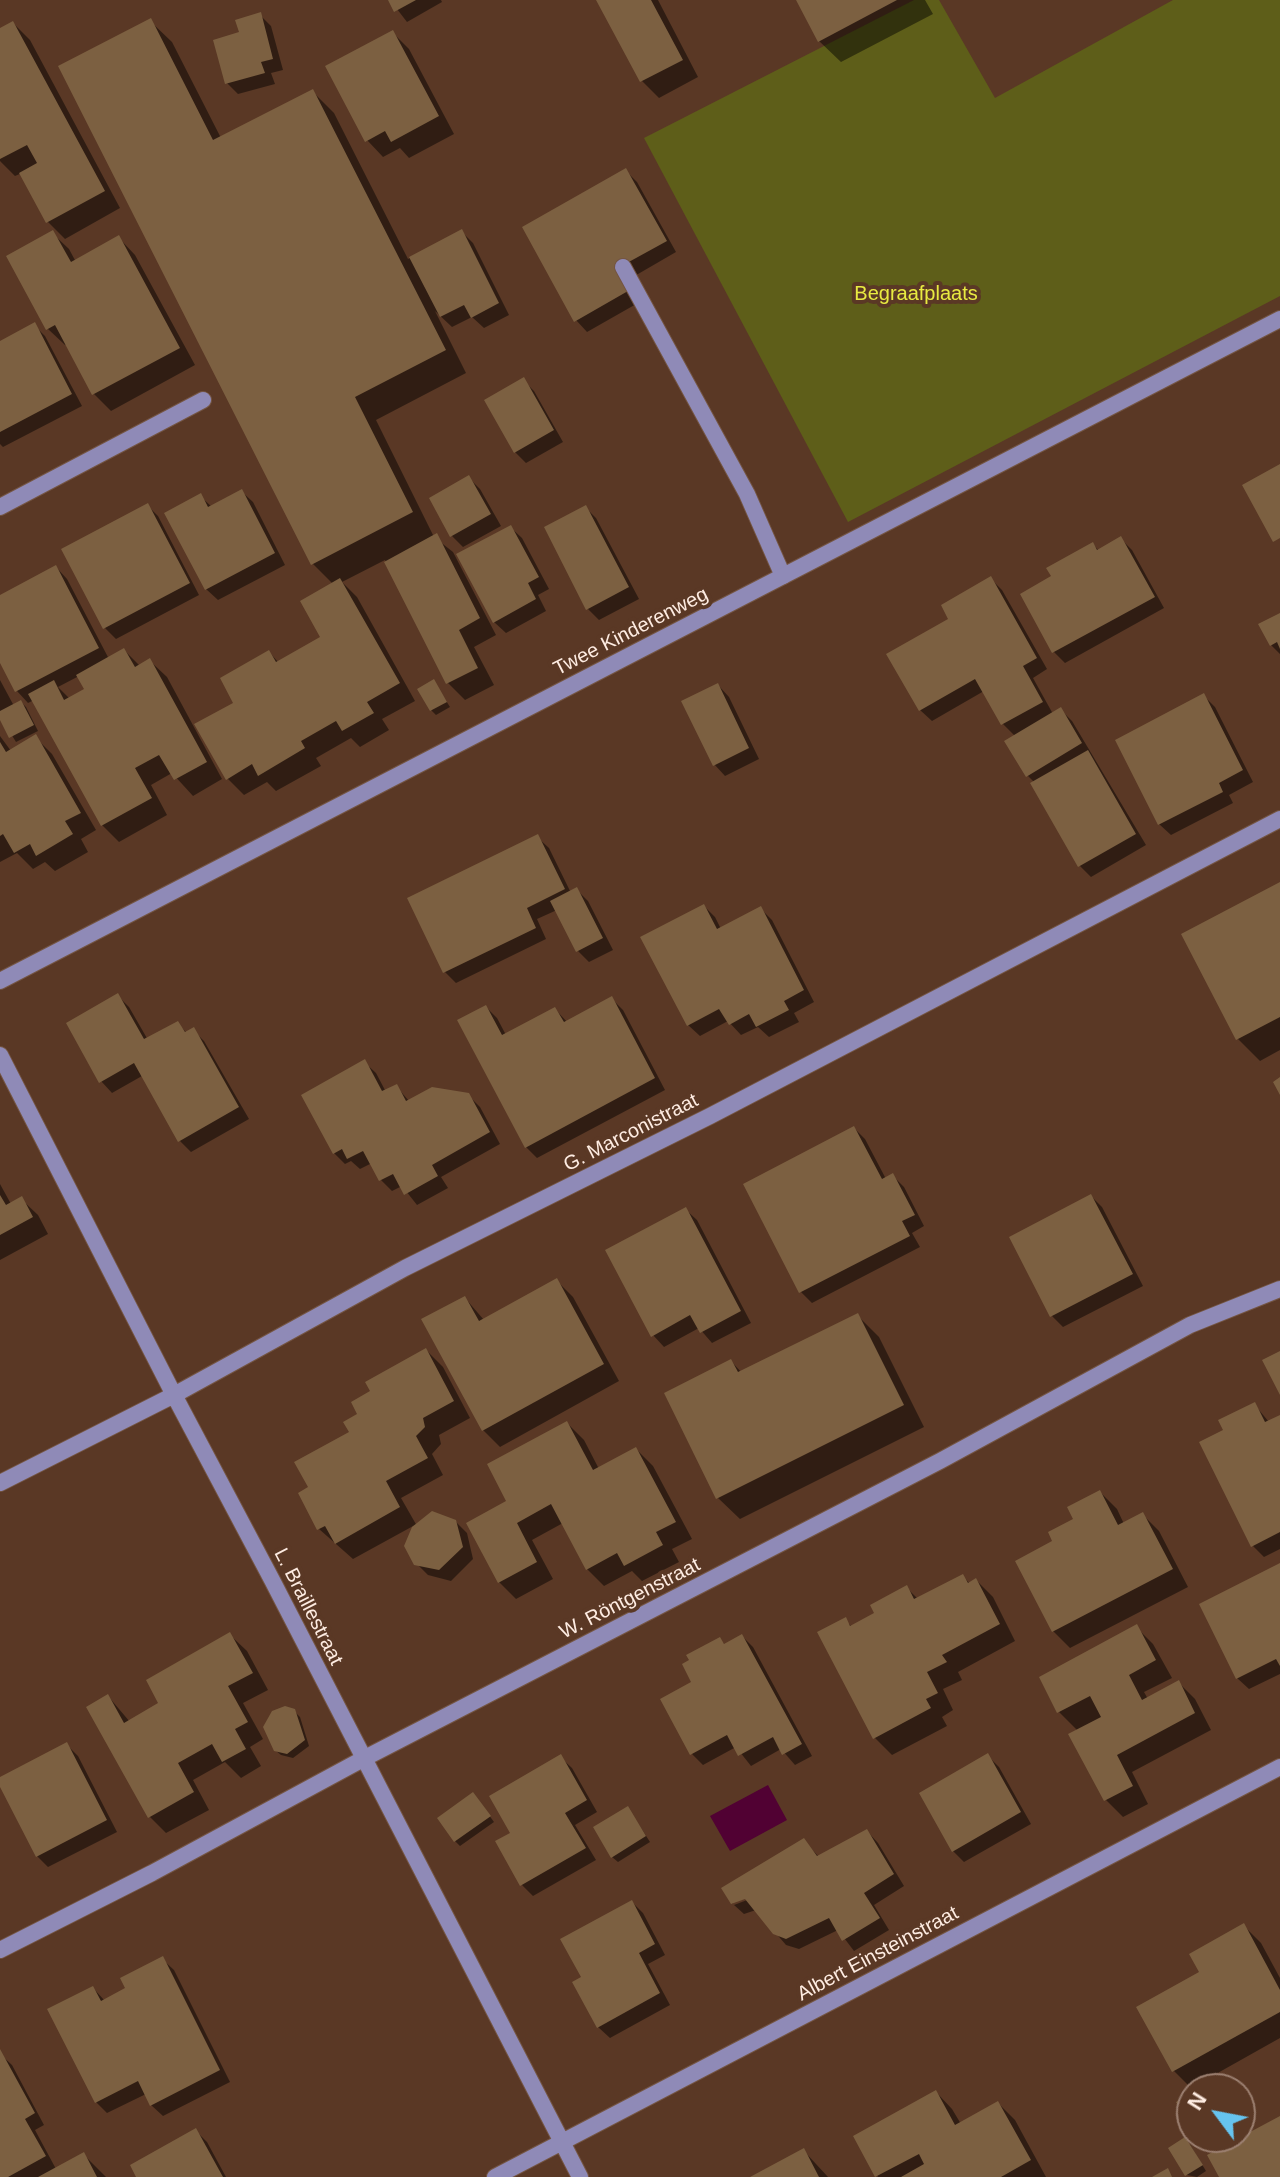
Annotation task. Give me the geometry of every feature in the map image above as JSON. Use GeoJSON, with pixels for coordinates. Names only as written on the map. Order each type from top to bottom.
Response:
{"type":"FeatureCollection","features":[{"type":"Feature","properties":{"kind":"street"},"geometry":{"type":"LineString","coordinates":[[623,267],[747,494],[783,576]]}},
{"type":"Feature","properties":{"kind":"street","name":"Twee Kinderenweg"},"geometry":{"type":"LineString","coordinates":[[0,981],[1280,319]]}},
{"type":"Feature","properties":{"kind":"street"},"geometry":{"type":"LineString","coordinates":[[0,507],[203,400]]}},
{"type":"Feature","properties":{"kind":"street","name":"G. Marconistraat"},"geometry":{"type":"LineString","coordinates":[[0,1483],[174,1395],[405,1268],[710,1116],[1280,819]]}},
{"type":"Feature","properties":{"kind":"street","name":"L. Braillestraat"},"geometry":{"type":"LineString","coordinates":[[0,1055],[580,2177]]}},
{"type":"Feature","properties":{"kind":"street","name":"W. Röntgenstraat"},"geometry":{"type":"LineString","coordinates":[[0,1950],[940,1461],[1190,1325],[1280,1289]]}},
{"type":"Feature","properties":{"kind":"street","name":"Albert Einsteinstraat"},"geometry":{"type":"LineString","coordinates":[[495,2177],[1280,1767]]}},
{"type":"Feature","properties":{"kind":"green space","name":"Begraafplaats"},"geometry":{"type":"Polygon","coordinates":[[[914,0],[939,0],[995,98],[1173,0],[1280,0],[1280,296],[848,522],[644,138],[914,0]]]}},
{"type":"Feature","properties":{"kind":"shaded area"},"geometry":{"type":"Polygon","coordinates":[[[768,1785],[787,1820],[730,1851],[710,1816],[768,1785]]]}},
{"type":"Feature","properties":{"kind":"building"},"geometry":{"type":"Polygon","coordinates":[[[388,0],[416,0],[394,12],[388,0]]]}},
{"type":"Feature","properties":{"kind":"building"},"geometry":{"type":"Polygon","coordinates":[[[596,0],[651,0],[683,60],[640,82],[596,0]]]}},
{"type":"Feature","properties":{"kind":"building"},"geometry":{"type":"Polygon","coordinates":[[[796,0],[897,0],[818,42],[796,0]]]}},
{"type":"Feature","properties":{"kind":"building"},"geometry":{"type":"Polygon","coordinates":[[[261,12],[273,59],[261,62],[265,73],[225,84],[213,40],[239,32],[235,20],[261,12]]]}},
{"type":"Feature","properties":{"kind":"building"},"geometry":{"type":"Polygon","coordinates":[[[151,18],[213,140],[313,89],[446,350],[355,397],[413,512],[311,565],[58,66],[151,18]]]}},
{"type":"Feature","properties":{"kind":"building"},"geometry":{"type":"Polygon","coordinates":[[[13,21],[105,191],[46,223],[19,173],[37,163],[27,145],[0,159],[0,28],[13,21]]]}},
{"type":"Feature","properties":{"kind":"building"},"geometry":{"type":"Polygon","coordinates":[[[393,30],[439,116],[391,142],[385,131],[365,142],[325,66],[393,30]]]}},
{"type":"Feature","properties":{"kind":"building"},"geometry":{"type":"Polygon","coordinates":[[[626,168],[667,241],[616,269],[628,291],[574,322],[522,227],[626,168]]]}},
{"type":"Feature","properties":{"kind":"building"},"geometry":{"type":"Polygon","coordinates":[[[462,229],[499,303],[471,318],[464,305],[440,317],[409,257],[462,229]]]}},
{"type":"Feature","properties":{"kind":"building"},"geometry":{"type":"Polygon","coordinates":[[[53,230],[71,262],[119,235],[180,348],[92,395],[55,325],[46,330],[6,256],[53,230]]]}},
{"type":"Feature","properties":{"kind":"building"},"geometry":{"type":"Polygon","coordinates":[[[35,322],[72,394],[0,432],[0,341],[35,322]]]}},
{"type":"Feature","properties":{"kind":"building"},"geometry":{"type":"Polygon","coordinates":[[[524,377],[554,430],[514,453],[484,400],[524,377]]]}},
{"type":"Feature","properties":{"kind":"building"},"geometry":{"type":"Polygon","coordinates":[[[1280,464],[1280,538],[1273,542],[1242,485],[1280,464]]]}},
{"type":"Feature","properties":{"kind":"building"},"geometry":{"type":"Polygon","coordinates":[[[469,475],[491,514],[450,537],[429,498],[469,475]]]}},
{"type":"Feature","properties":{"kind":"building"},"geometry":{"type":"Polygon","coordinates":[[[242,489],[275,553],[205,590],[164,513],[201,493],[208,507],[242,489]]]}},
{"type":"Feature","properties":{"kind":"building"},"geometry":{"type":"Polygon","coordinates":[[[148,503],[190,583],[103,629],[61,549],[148,503]]]}},
{"type":"Feature","properties":{"kind":"building"},"geometry":{"type":"Polygon","coordinates":[[[586,505],[629,587],[586,610],[544,527],[586,505]]]}},
{"type":"Feature","properties":{"kind":"building"},"geometry":{"type":"Polygon","coordinates":[[[511,525],[539,577],[528,583],[536,599],[493,623],[456,554],[511,525]]]}},
{"type":"Feature","properties":{"kind":"building"},"geometry":{"type":"Polygon","coordinates":[[[437,533],[480,618],[459,630],[478,668],[446,684],[384,562],[437,533]]]}},
{"type":"Feature","properties":{"kind":"building"},"geometry":{"type":"Polygon","coordinates":[[[1121,536],[1155,597],[1052,653],[1020,594],[1051,576],[1046,568],[1093,542],[1097,550],[1121,536]]]}},
{"type":"Feature","properties":{"kind":"building"},"geometry":{"type":"Polygon","coordinates":[[[56,565],[99,648],[15,692],[0,663],[0,595],[56,565]]]}},
{"type":"Feature","properties":{"kind":"building"},"geometry":{"type":"Polygon","coordinates":[[[991,576],[1037,658],[1023,666],[1043,702],[1001,725],[975,679],[919,711],[886,654],[948,619],[941,605],[991,576]]]}},
{"type":"Feature","properties":{"kind":"building"},"geometry":{"type":"Polygon","coordinates":[[[340,578],[400,683],[367,702],[374,713],[342,731],[336,721],[301,741],[305,748],[258,776],[252,764],[226,780],[194,724],[233,703],[220,678],[269,650],[276,662],[320,637],[300,601],[340,578]]]}},
{"type":"Feature","properties":{"kind":"building"},"geometry":{"type":"Polygon","coordinates":[[[1280,613],[1280,649],[1277,642],[1270,646],[1258,624],[1280,613]]]}},
{"type":"Feature","properties":{"kind":"building"},"geometry":{"type":"Polygon","coordinates":[[[124,648],[135,667],[150,658],[207,762],[174,780],[159,755],[135,768],[152,798],[101,826],[28,694],[54,680],[64,700],[84,689],[76,675],[124,648]]]}},
{"type":"Feature","properties":{"kind":"building"},"geometry":{"type":"Polygon","coordinates":[[[434,679],[447,702],[430,711],[417,689],[434,679]]]}},
{"type":"Feature","properties":{"kind":"building"},"geometry":{"type":"Polygon","coordinates":[[[718,683],[749,748],[713,766],[681,701],[718,683]]]}},
{"type":"Feature","properties":{"kind":"building"},"geometry":{"type":"Polygon","coordinates":[[[1204,693],[1243,770],[1219,783],[1223,792],[1158,825],[1115,740],[1204,693]]]}},
{"type":"Feature","properties":{"kind":"building"},"geometry":{"type":"Polygon","coordinates":[[[21,700],[34,725],[9,738],[0,720],[0,711],[21,700]]]}},
{"type":"Feature","properties":{"kind":"building"},"geometry":{"type":"Polygon","coordinates":[[[1061,707],[1082,743],[1026,777],[1004,741],[1061,707]]]}},
{"type":"Feature","properties":{"kind":"building"},"geometry":{"type":"Polygon","coordinates":[[[36,734],[81,813],[65,821],[73,834],[36,856],[30,844],[14,853],[3,834],[0,836],[0,742],[6,752],[36,734]]]}},
{"type":"Feature","properties":{"kind":"building"},"geometry":{"type":"Polygon","coordinates":[[[1088,750],[1136,834],[1078,867],[1030,783],[1088,750]]]}},
{"type":"Feature","properties":{"kind":"building"},"geometry":{"type":"Polygon","coordinates":[[[538,834],[565,889],[527,908],[536,928],[443,973],[407,898],[538,834]]]}},
{"type":"Feature","properties":{"kind":"building"},"geometry":{"type":"Polygon","coordinates":[[[1280,882],[1280,1017],[1236,1040],[1181,934],[1280,882]]]}},
{"type":"Feature","properties":{"kind":"building"},"geometry":{"type":"Polygon","coordinates":[[[577,887],[603,938],[576,952],[550,901],[577,887]]]}},
{"type":"Feature","properties":{"kind":"building"},"geometry":{"type":"Polygon","coordinates":[[[704,904],[717,929],[761,906],[804,990],[784,1001],[789,1010],[756,1027],[749,1014],[729,1025],[719,1009],[687,1026],[640,937],[704,904]]]}},
{"type":"Feature","properties":{"kind":"building"},"geometry":{"type":"Polygon","coordinates":[[[118,993],[144,1039],[178,1021],[185,1032],[194,1027],[239,1107],[178,1142],[134,1063],[99,1083],[66,1023],[118,993]]]}},
{"type":"Feature","properties":{"kind":"building"},"geometry":{"type":"Polygon","coordinates":[[[612,996],[655,1078],[525,1148],[457,1020],[486,1005],[502,1035],[555,1007],[564,1022],[612,996]]]}},
{"type":"Feature","properties":{"kind":"building"},"geometry":{"type":"Polygon","coordinates":[[[365,1059],[382,1091],[397,1084],[406,1101],[432,1087],[469,1093],[490,1132],[432,1165],[438,1176],[404,1195],[393,1174],[379,1181],[363,1151],[347,1159],[342,1149],[333,1154],[301,1095],[365,1059]]]}},
{"type":"Feature","properties":{"kind":"building"},"geometry":{"type":"Polygon","coordinates":[[[1280,1077],[1280,1095],[1273,1082],[1280,1077]]]}},
{"type":"Feature","properties":{"kind":"building"},"geometry":{"type":"Polygon","coordinates":[[[854,1126],[882,1179],[893,1173],[915,1215],[902,1221],[910,1236],[799,1293],[743,1184],[854,1126]]]}},
{"type":"Feature","properties":{"kind":"building"},"geometry":{"type":"Polygon","coordinates":[[[1091,1194],[1133,1274],[1050,1317],[1009,1237],[1091,1194]]]}},
{"type":"Feature","properties":{"kind":"building"},"geometry":{"type":"Polygon","coordinates":[[[0,1195],[6,1205],[22,1196],[33,1217],[0,1235],[0,1195]]]}},
{"type":"Feature","properties":{"kind":"building"},"geometry":{"type":"Polygon","coordinates":[[[686,1207],[741,1311],[700,1333],[690,1315],[651,1337],[605,1250],[686,1207]]]}},
{"type":"Feature","properties":{"kind":"building"},"geometry":{"type":"Polygon","coordinates":[[[557,1278],[604,1364],[482,1431],[421,1319],[465,1296],[479,1321],[557,1278]]]}},
{"type":"Feature","properties":{"kind":"building"},"geometry":{"type":"Polygon","coordinates":[[[858,1313],[904,1405],[716,1499],[664,1393],[731,1359],[738,1372],[858,1313]]]}},
{"type":"Feature","properties":{"kind":"building"},"geometry":{"type":"Polygon","coordinates":[[[426,1348],[454,1401],[423,1418],[425,1427],[416,1436],[428,1458],[386,1481],[400,1507],[335,1544],[325,1526],[317,1530],[298,1493],[308,1487],[294,1462],[349,1432],[343,1422],[357,1414],[351,1402],[370,1391],[365,1382],[426,1348]]]}},
{"type":"Feature","properties":{"kind":"building"},"geometry":{"type":"Polygon","coordinates":[[[1280,1351],[1280,1395],[1262,1360],[1280,1351]]]}},
{"type":"Feature","properties":{"kind":"building"},"geometry":{"type":"Polygon","coordinates":[[[1255,1402],[1265,1422],[1280,1415],[1280,1532],[1251,1547],[1199,1442],[1223,1430],[1218,1420],[1255,1402]]]}},
{"type":"Feature","properties":{"kind":"building"},"geometry":{"type":"Polygon","coordinates":[[[567,1421],[593,1470],[636,1447],[676,1522],[656,1532],[663,1545],[624,1566],[617,1553],[586,1570],[551,1504],[517,1523],[537,1562],[498,1583],[466,1523],[506,1501],[487,1464],[567,1421]]]}},
{"type":"Feature","properties":{"kind":"building"},"geometry":{"type":"Polygon","coordinates":[[[1100,1490],[1118,1525],[1143,1512],[1173,1569],[1052,1632],[1015,1561],[1052,1541],[1048,1532],[1073,1519],[1067,1507],[1100,1490]]]}},
{"type":"Feature","properties":{"kind":"building"},"geometry":{"type":"Polygon","coordinates":[[[432,1511],[456,1520],[463,1547],[439,1570],[414,1565],[404,1546],[412,1527],[432,1511]]]}},
{"type":"Feature","properties":{"kind":"building"},"geometry":{"type":"Polygon","coordinates":[[[1280,1563],[1280,1666],[1276,1659],[1236,1679],[1199,1604],[1280,1563]]]}},
{"type":"Feature","properties":{"kind":"building"},"geometry":{"type":"Polygon","coordinates":[[[963,1574],[968,1583],[976,1578],[1000,1624],[942,1655],[947,1662],[927,1672],[938,1693],[926,1699],[931,1708],[873,1739],[817,1632],[846,1617],[850,1626],[874,1613],[870,1605],[907,1585],[914,1599],[963,1574]]]}},
{"type":"Feature","properties":{"kind":"building"},"geometry":{"type":"Polygon","coordinates":[[[1137,1624],[1156,1660],[1129,1675],[1142,1700],[1179,1680],[1195,1713],[1117,1755],[1133,1786],[1104,1801],[1068,1734],[1101,1717],[1090,1696],[1057,1713],[1039,1677],[1137,1624]]]}},
{"type":"Feature","properties":{"kind":"building"},"geometry":{"type":"Polygon","coordinates":[[[230,1632],[253,1673],[228,1686],[248,1722],[235,1729],[246,1749],[222,1762],[212,1744],[178,1763],[194,1792],[148,1818],[86,1707],[108,1694],[124,1723],[158,1703],[146,1680],[230,1632]]]}},
{"type":"Feature","properties":{"kind":"building"},"geometry":{"type":"Polygon","coordinates":[[[742,1634],[802,1744],[782,1755],[773,1737],[738,1756],[727,1735],[690,1755],[660,1699],[691,1682],[682,1664],[689,1660],[686,1655],[720,1637],[724,1644],[742,1634]]]}},
{"type":"Feature","properties":{"kind":"building"},"geometry":{"type":"Polygon","coordinates":[[[285,1706],[295,1709],[305,1740],[287,1754],[274,1751],[263,1727],[272,1711],[285,1706]]]}},
{"type":"Feature","properties":{"kind":"building"},"geometry":{"type":"Polygon","coordinates":[[[67,1742],[107,1820],[36,1857],[0,1787],[0,1777],[67,1742]]]}},
{"type":"Feature","properties":{"kind":"building"},"geometry":{"type":"Polygon","coordinates":[[[988,1753],[1021,1812],[952,1852],[919,1793],[988,1753]]]}},
{"type":"Feature","properties":{"kind":"building"},"geometry":{"type":"Polygon","coordinates":[[[561,1754],[587,1800],[565,1813],[586,1848],[520,1886],[495,1841],[510,1833],[489,1796],[561,1754]]]}},
{"type":"Feature","properties":{"kind":"building"},"geometry":{"type":"Polygon","coordinates":[[[473,1792],[491,1816],[454,1842],[437,1818],[473,1792]]]}},
{"type":"Feature","properties":{"kind":"building"},"geometry":{"type":"Polygon","coordinates":[[[628,1806],[646,1836],[611,1858],[593,1827],[628,1806]]]}},
{"type":"Feature","properties":{"kind":"building"},"geometry":{"type":"Polygon","coordinates":[[[867,1829],[894,1874],[864,1893],[880,1918],[842,1941],[829,1918],[786,1939],[773,1934],[745,1899],[731,1904],[721,1888],[804,1838],[817,1856],[867,1829]]]}},
{"type":"Feature","properties":{"kind":"building"},"geometry":{"type":"Polygon","coordinates":[[[632,1900],[655,1944],[639,1953],[660,1993],[597,2028],[572,1982],[581,1977],[560,1939],[632,1900]]]}},
{"type":"Feature","properties":{"kind":"building"},"geometry":{"type":"Polygon","coordinates":[[[1244,1923],[1280,1990],[1280,2012],[1172,2072],[1136,2007],[1199,1972],[1189,1954],[1244,1923]]]}},
{"type":"Feature","properties":{"kind":"building"},"geometry":{"type":"Polygon","coordinates":[[[163,1956],[220,2070],[150,2106],[138,2081],[95,2103],[47,2009],[93,1986],[101,2001],[125,1988],[120,1978],[163,1956]]]}},
{"type":"Feature","properties":{"kind":"building"},"geometry":{"type":"Polygon","coordinates":[[[0,2049],[35,2113],[25,2119],[46,2156],[8,2177],[0,2177],[0,2049]]]}},
{"type":"Feature","properties":{"kind":"building"},"geometry":{"type":"Polygon","coordinates":[[[936,2090],[955,2125],[998,2101],[1031,2160],[1001,2177],[901,2177],[924,2164],[919,2154],[875,2177],[853,2136],[936,2090]]]}},
{"type":"Feature","properties":{"kind":"building"},"geometry":{"type":"Polygon","coordinates":[[[1280,2116],[1280,2177],[1219,2177],[1207,2155],[1256,2153],[1256,2129],[1280,2116]]]}},
{"type":"Feature","properties":{"kind":"building"},"geometry":{"type":"Polygon","coordinates":[[[196,2128],[223,2177],[136,2177],[130,2165],[196,2128]]]}},
{"type":"Feature","properties":{"kind":"building"},"geometry":{"type":"Polygon","coordinates":[[[1176,2143],[1176,2153],[1195,2153],[1203,2165],[1185,2176],[1168,2148],[1176,2143]]]}},
{"type":"Feature","properties":{"kind":"building"},"geometry":{"type":"Polygon","coordinates":[[[804,2148],[819,2177],[750,2177],[804,2148]]]}},
{"type":"Feature","properties":{"kind":"building"},"geometry":{"type":"Polygon","coordinates":[[[84,2152],[97,2177],[38,2177],[84,2152]]]}},
{"type":"Feature","properties":{"kind":"building"},"geometry":{"type":"Polygon","coordinates":[[[1168,2168],[1172,2177],[1152,2177],[1168,2168]]]}}]}
